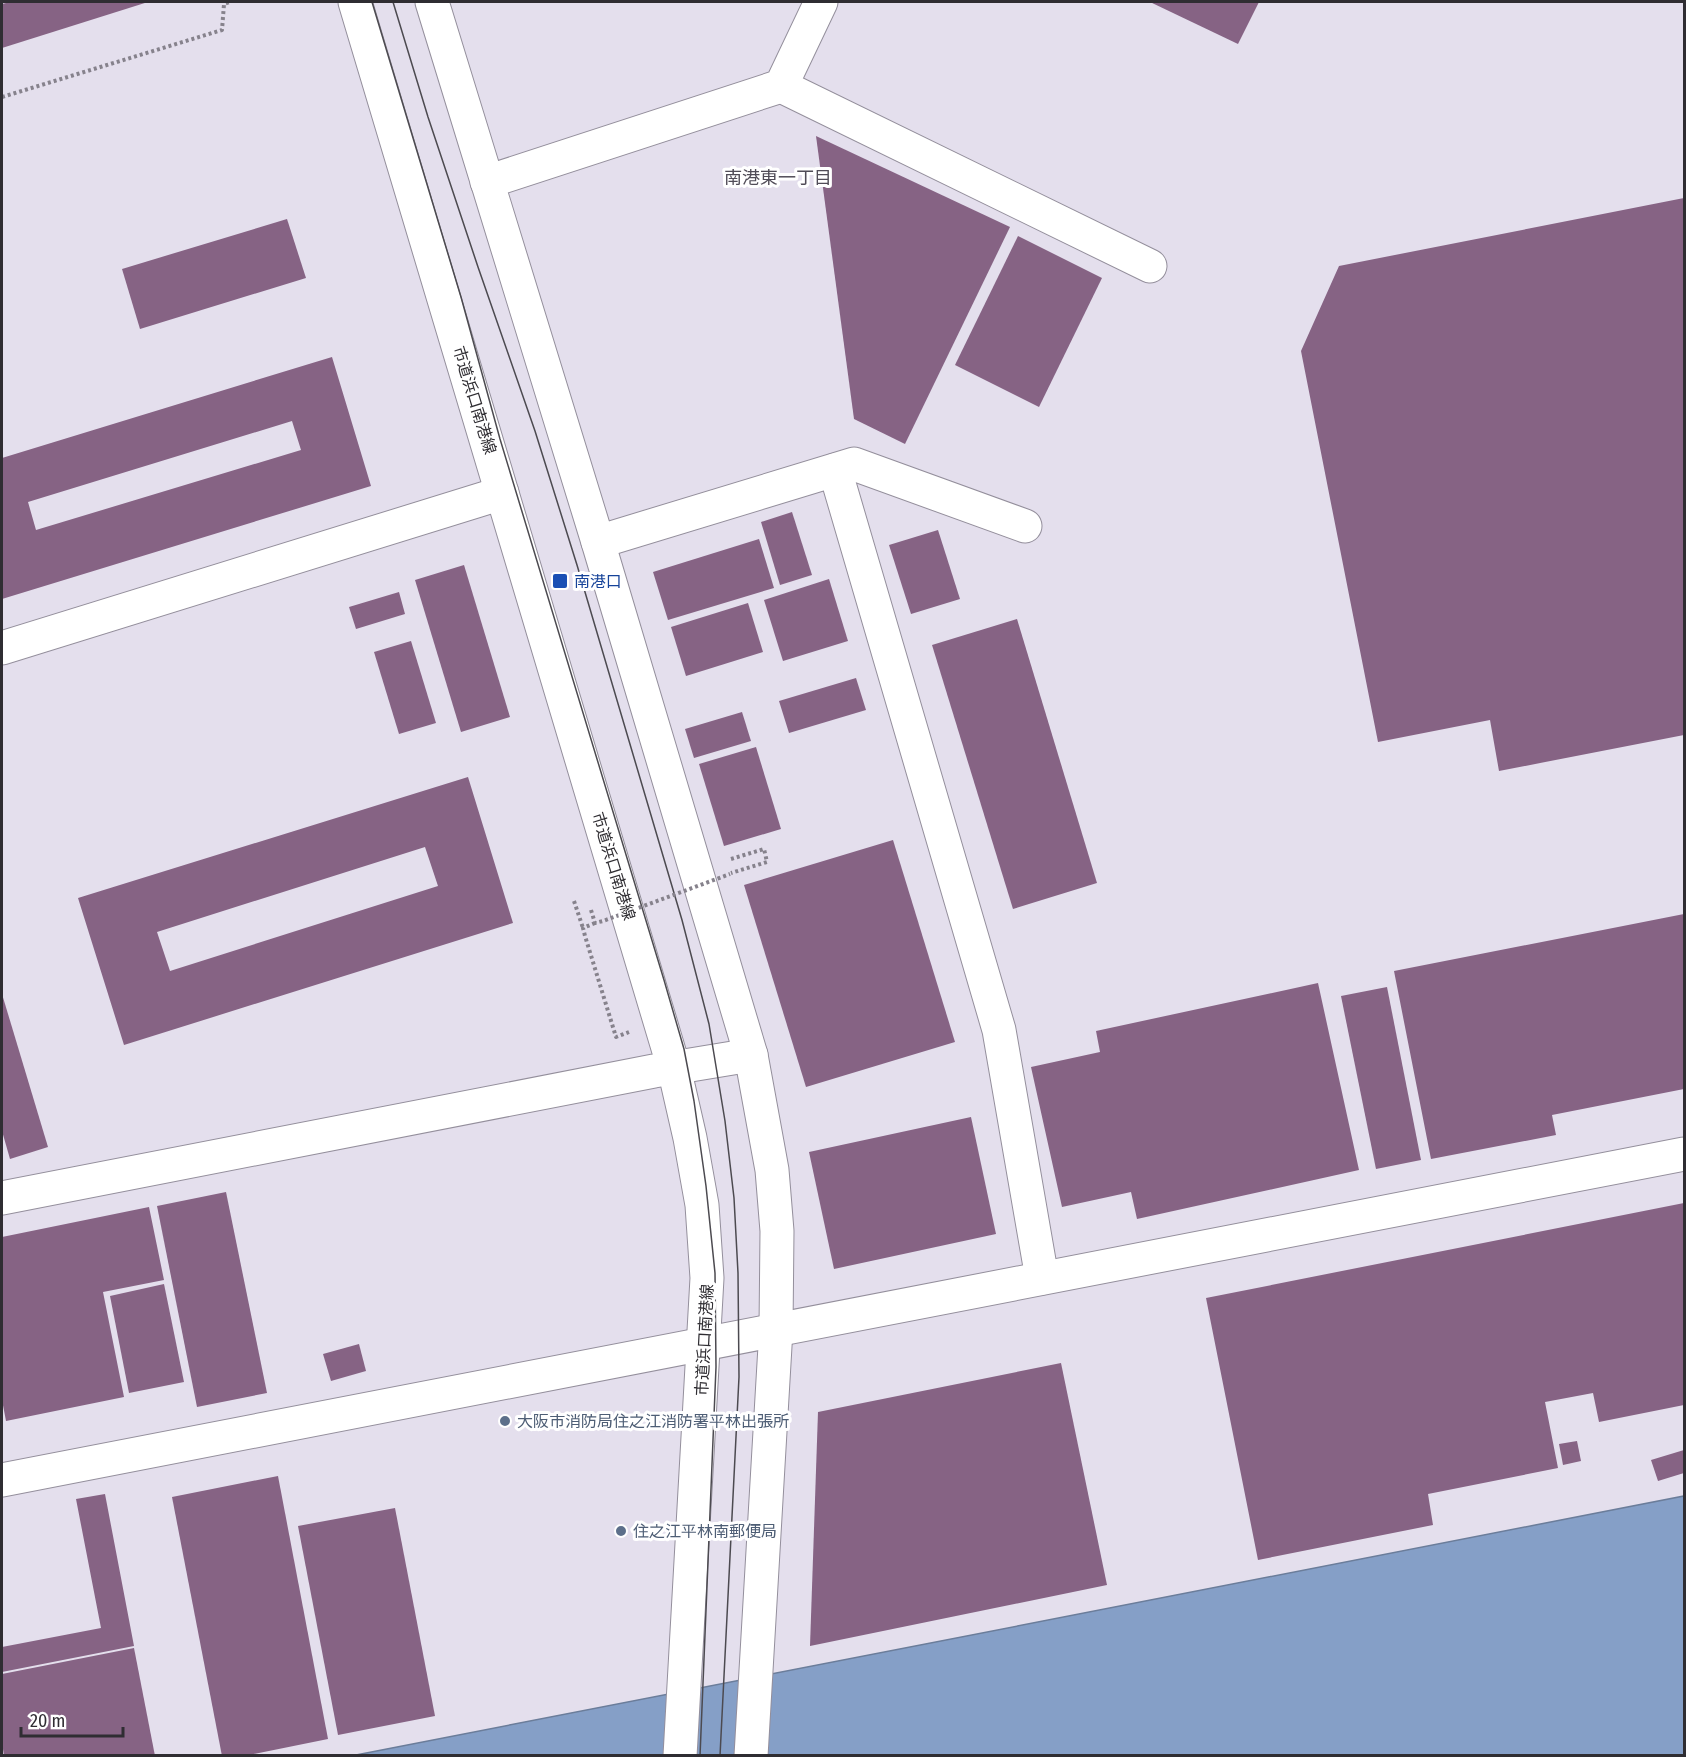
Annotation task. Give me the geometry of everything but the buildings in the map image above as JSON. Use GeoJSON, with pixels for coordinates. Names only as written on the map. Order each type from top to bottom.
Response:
{"type":"FeatureCollection","features":[{"type":"Feature","properties":{"kind":"street","name":"市道浜口南港線"},"geometry":{"type":"LineString","coordinates":[[355,2],[674,1068],[690,1138],[702,1205],[707,1278],[680,1755]]}},
{"type":"Feature","properties":{"kind":"street"},"geometry":{"type":"LineString","coordinates":[[432,2],[598,542],[751,1055],[772,1170],[777,1231],[776,1329],[751,1755]]}},
{"type":"Feature","properties":{"kind":"street"},"geometry":{"type":"LineString","coordinates":[[781,86],[821,2]]}},
{"type":"Feature","properties":{"kind":"street"},"geometry":{"type":"LineString","coordinates":[[487,182],[781,86],[1150,266]]}},
{"type":"Feature","properties":{"kind":"street"},"geometry":{"type":"LineString","coordinates":[[598,542],[854,464],[1026,526]]}},
{"type":"Feature","properties":{"kind":"street"},"geometry":{"type":"LineString","coordinates":[[835,470],[999,1030],[1042,1278]]}},
{"type":"Feature","properties":{"kind":"street"},"geometry":{"type":"LineString","coordinates":[[2,648],[502,493]]}},
{"type":"Feature","properties":{"kind":"street"},"geometry":{"type":"LineString","coordinates":[[2,1198],[751,1055]]}},
{"type":"Feature","properties":{"kind":"street"},"geometry":{"type":"LineString","coordinates":[[2,1480],[1684,1154]]}},
{"type":"Feature","properties":{"kind":"path"},"geometry":{"type":"LineString","coordinates":[[2,97],[222,30],[224,4],[230,2]]}},
{"type":"Feature","properties":{"kind":"path"},"geometry":{"type":"LineString","coordinates":[[583,928],[767,862],[764,849],[730,859]]}},
{"type":"Feature","properties":{"kind":"path"},"geometry":{"type":"LineString","coordinates":[[574,901],[616,1037],[629,1033],[625,1021]]}},
{"type":"Feature","properties":{"kind":"path"},"geometry":{"type":"LineString","coordinates":[[591,910],[595,923]]}},
{"type":"Feature","properties":{"kind":"water"},"geometry":{"type":"Polygon","coordinates":[[[1684,1496],[1684,1755],[356,1755],[1684,1496]]]}},
{"type":"Feature","properties":{"kind":"tram line"},"geometry":{"type":"LineString","coordinates":[[372,2],[461,297],[500,439],[664,980],[684,1049],[694,1101],[715,1273],[716,1367],[700,1756]]}},
{"type":"Feature","properties":{"kind":"tram line"},"geometry":{"type":"LineString","coordinates":[[393,2],[428,117],[535,431],[577,565],[682,920],[709,1024],[725,1121],[734,1198],[738,1273],[739,1377],[720,1756]]}},
{"type":"Feature","properties":{"kind":"place","name":"南港口"},"geometry":{"type":"Point","coordinates":[560,581]}},
{"type":"Feature","properties":{"kind":"place","name":"大阪市消防局住之江消防署平林出張所"},"geometry":{"type":"Point","coordinates":[505,1421]}},
{"type":"Feature","properties":{"kind":"place","name":"住之江平林南郵便局"},"geometry":{"type":"Point","coordinates":[621,1531]}},
{"type":"Feature","properties":{"kind":"district","name":"南港東一丁目"},"geometry":{"type":"Point","coordinates":[778,178]}}]}
